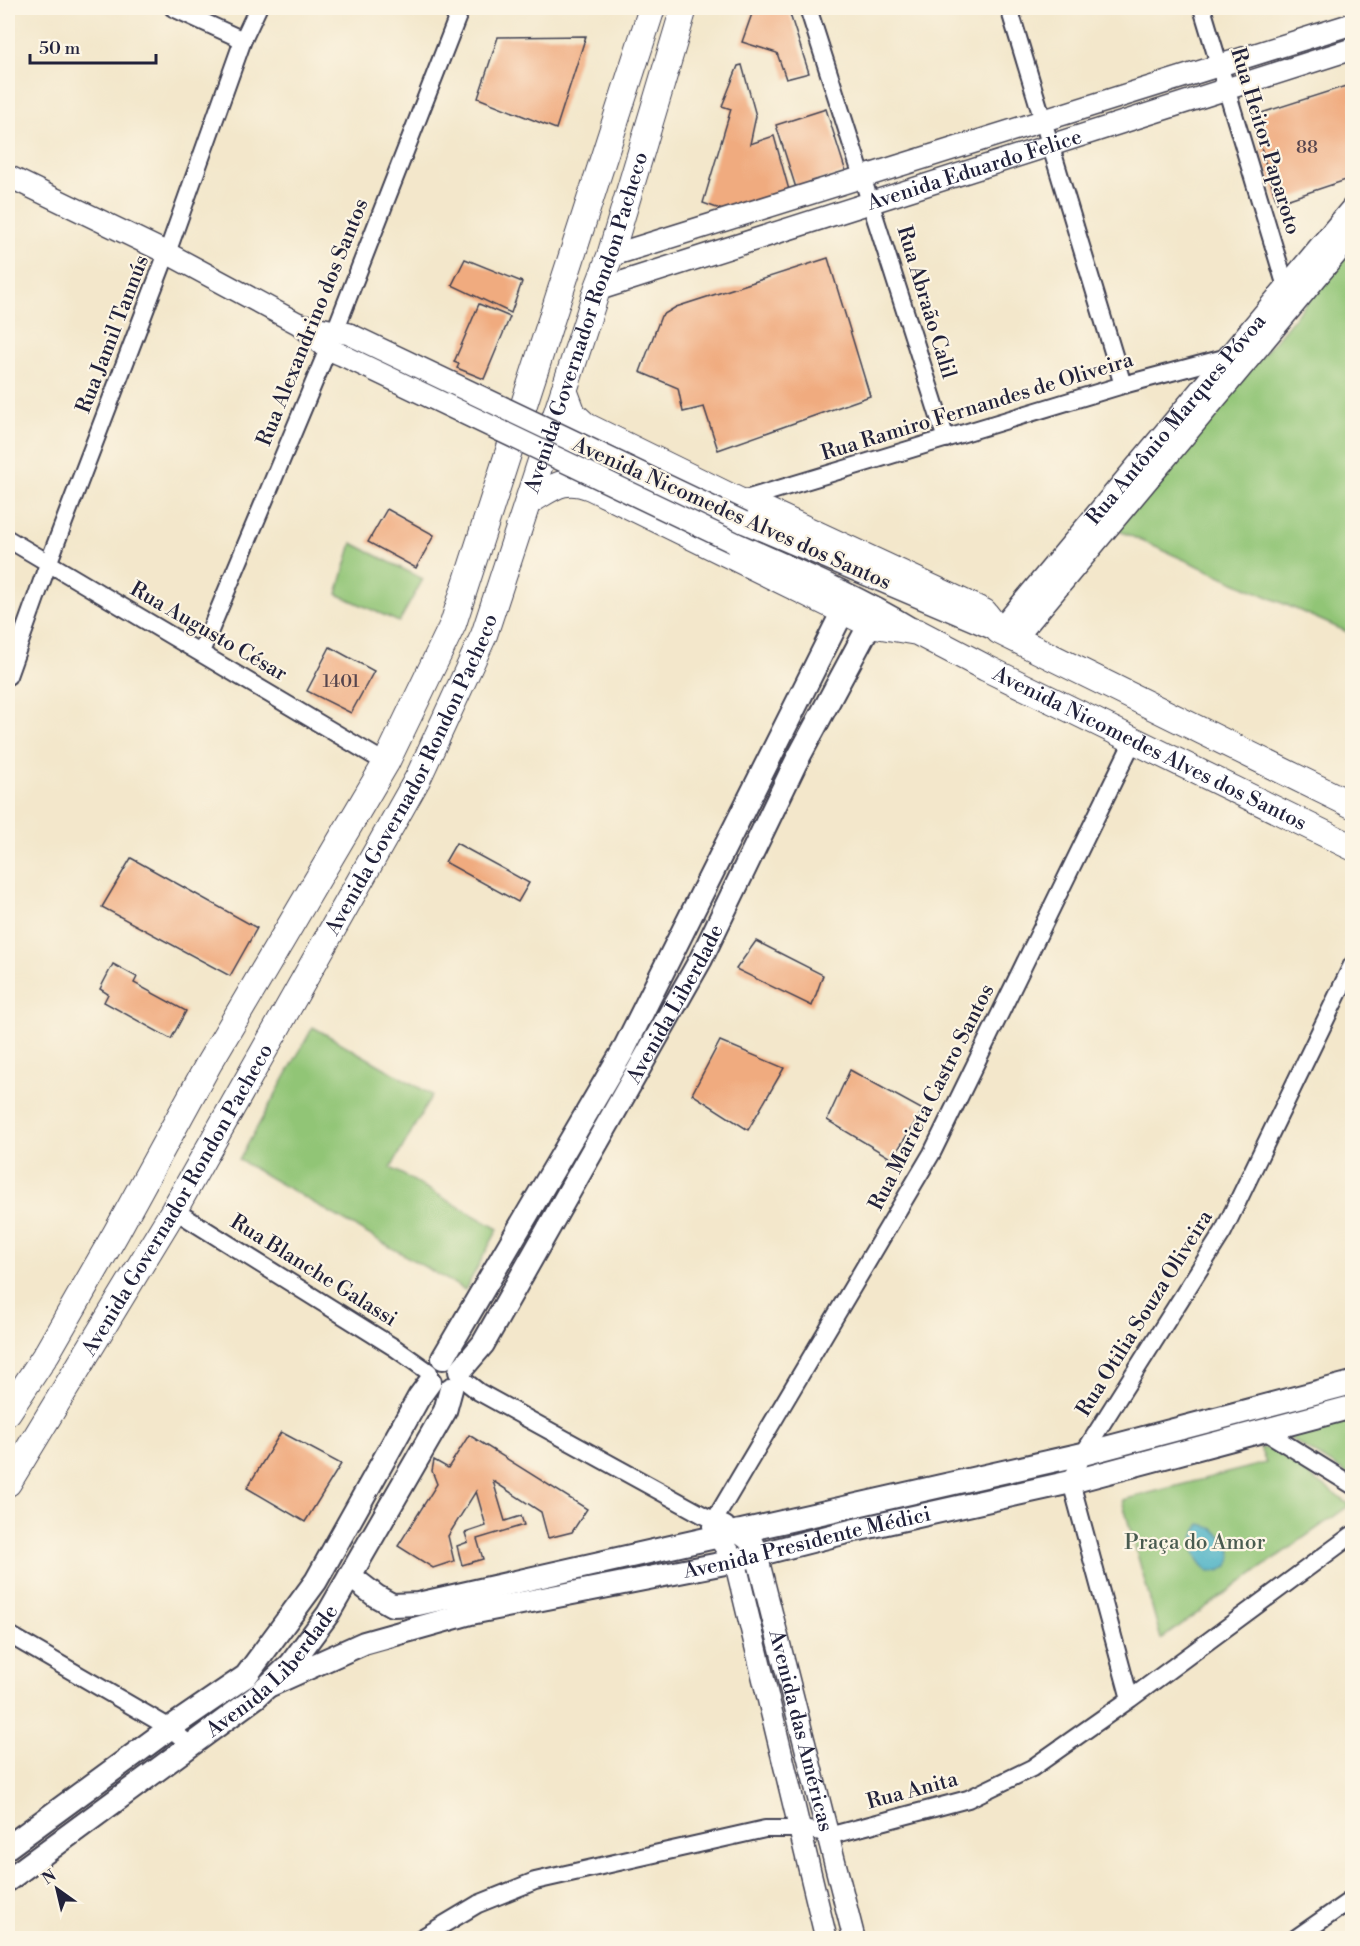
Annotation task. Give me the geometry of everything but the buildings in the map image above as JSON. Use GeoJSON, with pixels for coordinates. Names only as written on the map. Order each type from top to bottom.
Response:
{"type":"FeatureCollection","features":[{"type":"Feature","properties":{"kind":"main road","name":"Avenida Governador Rondon Pacheco"},"geometry":{"type":"LineString","coordinates":[[8,1412],[47,1353],[208,1065],[386,763],[453,624],[652,8]]}},
{"type":"Feature","properties":{"kind":"main road","name":"Avenida Governador Rondon Pacheco"},"geometry":{"type":"LineString","coordinates":[[8,1483],[174,1210],[418,778],[484,635],[610,256],[684,8]]}},
{"type":"Feature","properties":{"kind":"main road","name":"Avenida Nicomedes Alves dos Santos"},"geometry":{"type":"LineString","coordinates":[[564,390],[573,414],[586,426],[647,456],[741,511],[769,512],[984,612],[1007,635],[1353,805]]}},
{"type":"Feature","properties":{"kind":"main road"},"geometry":{"type":"LineString","coordinates":[[623,502],[613,480],[614,467],[634,455],[647,456]]}},
{"type":"Feature","properties":{"kind":"main road","name":"Avenida Nicomedes Alves dos Santos"},"geometry":{"type":"LineString","coordinates":[[528,502],[567,482],[576,481],[870,624],[917,632],[1353,847]]}},
{"type":"Feature","properties":{"kind":"main road","name":"Avenida Liberdade"},"geometry":{"type":"LineString","coordinates":[[8,1881],[256,1697],[291,1664],[328,1614],[445,1411],[446,1375],[623,1051],[843,611]]}},
{"type":"Feature","properties":{"kind":"main road","name":"Avenida Liberdade"},"geometry":{"type":"LineString","coordinates":[[8,1847],[170,1728],[246,1676],[316,1581],[419,1397],[483,1344],[701,959],[796,762],[870,624]]}},
{"type":"Feature","properties":{"kind":"main road"},"geometry":{"type":"LineString","coordinates":[[702,894],[727,906]]}},
{"type":"Feature","properties":{"kind":"main road","name":"Avenida Presidente Médici"},"geometry":{"type":"LineString","coordinates":[[350,1576],[392,1605],[418,1604],[717,1526],[1083,1454],[1353,1383]]}},
{"type":"Feature","properties":{"kind":"main road","name":"Avenida Presidente Médici"},"geometry":{"type":"LineString","coordinates":[[266,1687],[364,1643],[471,1613],[746,1558],[855,1530],[1071,1482],[1353,1407]]}},
{"type":"Feature","properties":{"kind":"street"},"geometry":{"type":"LineString","coordinates":[[173,8],[243,40]]}},
{"type":"Feature","properties":{"kind":"street","name":"Rua Jamil Tannús"},"geometry":{"type":"LineString","coordinates":[[8,676],[48,564],[167,253],[243,40],[258,8]]}},
{"type":"Feature","properties":{"kind":"street","name":"Rua Alexandrino dos Santos"},"geometry":{"type":"LineString","coordinates":[[201,652],[338,342],[461,8]]}},
{"type":"Feature","properties":{"kind":"street","name":"Rua Abraão Calil"},"geometry":{"type":"LineString","coordinates":[[808,8],[864,176],[946,439]]}},
{"type":"Feature","properties":{"kind":"street"},"geometry":{"type":"LineString","coordinates":[[1009,8],[1123,385]]}},
{"type":"Feature","properties":{"kind":"street","name":"Rua Heitor Paparoto"},"geometry":{"type":"LineString","coordinates":[[1202,8],[1286,287]]}},
{"type":"Feature","properties":{"kind":"street","name":"Avenida Eduardo Felice"},"geometry":{"type":"LineString","coordinates":[[610,256],[1353,24]]}},
{"type":"Feature","properties":{"kind":"street","name":"Avenida Eduardo Felice"},"geometry":{"type":"LineString","coordinates":[[597,290],[1353,49]]}},
{"type":"Feature","properties":{"kind":"street","name":"Avenida Nicomedes Alves dos Santos"},"geometry":{"type":"LineString","coordinates":[[8,176],[167,253],[299,324],[338,342],[741,511]]}},
{"type":"Feature","properties":{"kind":"street","name":"Rua Antônio Marques Póvoa"},"geometry":{"type":"LineString","coordinates":[[1007,635],[1228,357],[1353,208]]}},
{"type":"Feature","properties":{"kind":"street"},"geometry":{"type":"LineString","coordinates":[[729,218],[737,245]]}},
{"type":"Feature","properties":{"kind":"street","name":"Rua Antônio Marques Póvoa"},"geometry":{"type":"LineString","coordinates":[[1007,635],[1225,387],[1353,235]]}},
{"type":"Feature","properties":{"kind":"street","name":"Avenida Nicomedes Alves dos Santos"},"geometry":{"type":"LineString","coordinates":[[338,342],[733,542],[883,611],[917,632]]}},
{"type":"Feature","properties":{"kind":"street"},"geometry":{"type":"LineString","coordinates":[[1225,387],[1222,376],[1228,365],[1228,357]]}},
{"type":"Feature","properties":{"kind":"street","name":"Rua Ramiro Fernandes de Oliveira"},"geometry":{"type":"LineString","coordinates":[[741,511],[946,439],[1123,385],[1228,357]]}},
{"type":"Feature","properties":{"kind":"street","name":"Rua Augusto César"},"geometry":{"type":"LineString","coordinates":[[8,539],[386,763]]}},
{"type":"Feature","properties":{"kind":"street","name":"Rua Marieta Castro Santos"},"geometry":{"type":"LineString","coordinates":[[717,1526],[932,1153],[1134,739]]}},
{"type":"Feature","properties":{"kind":"street","name":"Rua Otilia Souza Oliveira"},"geometry":{"type":"LineString","coordinates":[[1071,1482],[1083,1454],[1223,1232],[1353,965]]}},
{"type":"Feature","properties":{"kind":"street","name":"Rua Blanche Galassi"},"geometry":{"type":"LineString","coordinates":[[174,1210],[395,1348],[479,1392],[717,1526]]}},
{"type":"Feature","properties":{"kind":"street"},"geometry":{"type":"LineString","coordinates":[[1263,1430],[1353,1485]]}},
{"type":"Feature","properties":{"kind":"street"},"geometry":{"type":"LineString","coordinates":[[1071,1482],[1130,1699]]}},
{"type":"Feature","properties":{"kind":"street","name":"Avenida das Américas"},"geometry":{"type":"LineString","coordinates":[[717,1526],[746,1558],[854,1938]]}},
{"type":"Feature","properties":{"kind":"street","name":"Rua Anita"},"geometry":{"type":"LineString","coordinates":[[421,1938],[478,1904],[536,1881],[765,1829],[801,1829],[836,1834],[968,1799],[1032,1768],[1353,1535]]}},
{"type":"Feature","properties":{"kind":"street","name":"Avenida das Américas"},"geometry":{"type":"LineString","coordinates":[[746,1558],[801,1829],[826,1938]]}},
{"type":"Feature","properties":{"kind":"street"},"geometry":{"type":"LineString","coordinates":[[8,1634],[170,1728],[191,1746]]}},
{"type":"Feature","properties":{"kind":"street"},"geometry":{"type":"LineString","coordinates":[[1296,1938],[1353,1899]]}},
{"type":"Feature","properties":{"kind":"green space"},"geometry":{"type":"Polygon","coordinates":[[[1352,248],[1352,634],[1117,530],[1352,248]]]}},
{"type":"Feature","properties":{"kind":"green space"},"geometry":{"type":"Polygon","coordinates":[[[352,543],[423,579],[399,622],[337,594],[352,543]]]}},
{"type":"Feature","properties":{"kind":"green space"},"geometry":{"type":"Polygon","coordinates":[[[313,1027],[432,1095],[391,1168],[498,1229],[465,1290],[239,1160],[313,1027]]]}},
{"type":"Feature","properties":{"kind":"green space"},"geometry":{"type":"Polygon","coordinates":[[[1352,1414],[1352,1477],[1278,1431],[1352,1414]]]}},
{"type":"Feature","properties":{"kind":"green space","name":"Praça do Amor"},"geometry":{"type":"Polygon","coordinates":[[[1260,1448],[1273,1449],[1350,1505],[1161,1639],[1122,1500],[1266,1463],[1260,1448]]]}},
{"type":"Feature","properties":{"kind":"water"},"geometry":{"type":"Polygon","coordinates":[[[1200,1524],[1218,1533],[1230,1549],[1232,1557],[1229,1564],[1222,1570],[1209,1572],[1196,1555],[1193,1543],[1200,1524]]]}}]}
